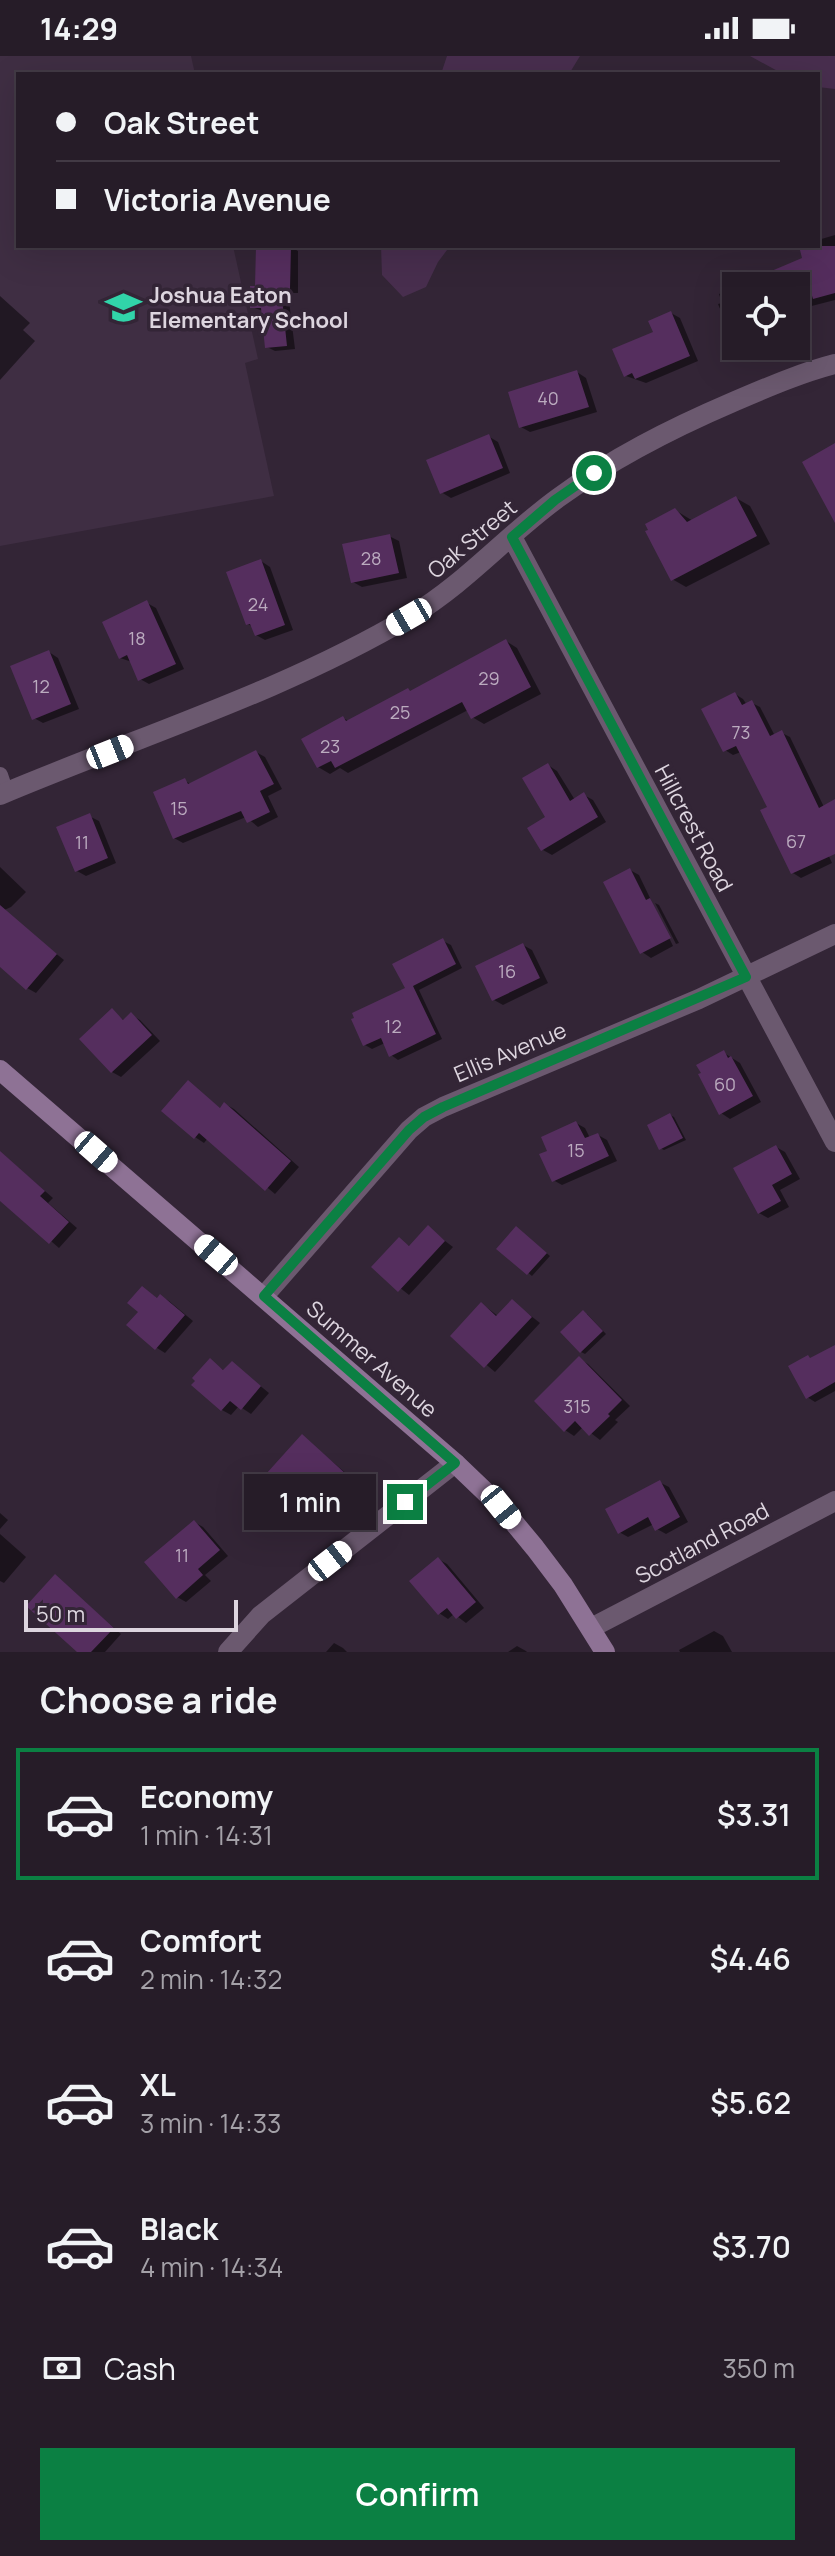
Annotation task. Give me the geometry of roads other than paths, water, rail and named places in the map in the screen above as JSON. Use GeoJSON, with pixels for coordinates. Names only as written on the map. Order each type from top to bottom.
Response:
{"type":"FeatureCollection","features":[{"type":"Feature","properties":{"kind":"street","name":"Oak Street"},"geometry":{"type":"LineString","coordinates":[[2,788],[188,721],[386,630],[448,591],[555,500],[613,459],[764,389],[835,364]]}},
{"type":"Feature","properties":{"kind":"street","name":"Hillcrest Road"},"geometry":{"type":"LineString","coordinates":[[512,537],[835,1142]]}},
{"type":"Feature","properties":{"kind":"street","name":"Ellis Avenue"},"geometry":{"type":"LineString","coordinates":[[264,1296],[393,1147],[424,1117],[746,977],[835,934]]}},
{"type":"Feature","properties":{"kind":"street","name":"Summer Avenue"},"geometry":{"type":"LineString","coordinates":[[0,1070],[264,1296],[501,1507],[563,1585],[605,1652]]}},
{"type":"Feature","properties":{"kind":"street"},"geometry":{"type":"LineString","coordinates":[[228,1652],[261,1615],[455,1463]]}},
{"type":"Feature","properties":{"kind":"street","name":"Scotland Road"},"geometry":{"type":"LineString","coordinates":[[591,1628],[835,1501]]}},
{"type":"Feature","properties":{"kind":"place","name":"Joshua Eaton Elementary School"},"geometry":{"type":"Point","coordinates":[123,308]}}]}
